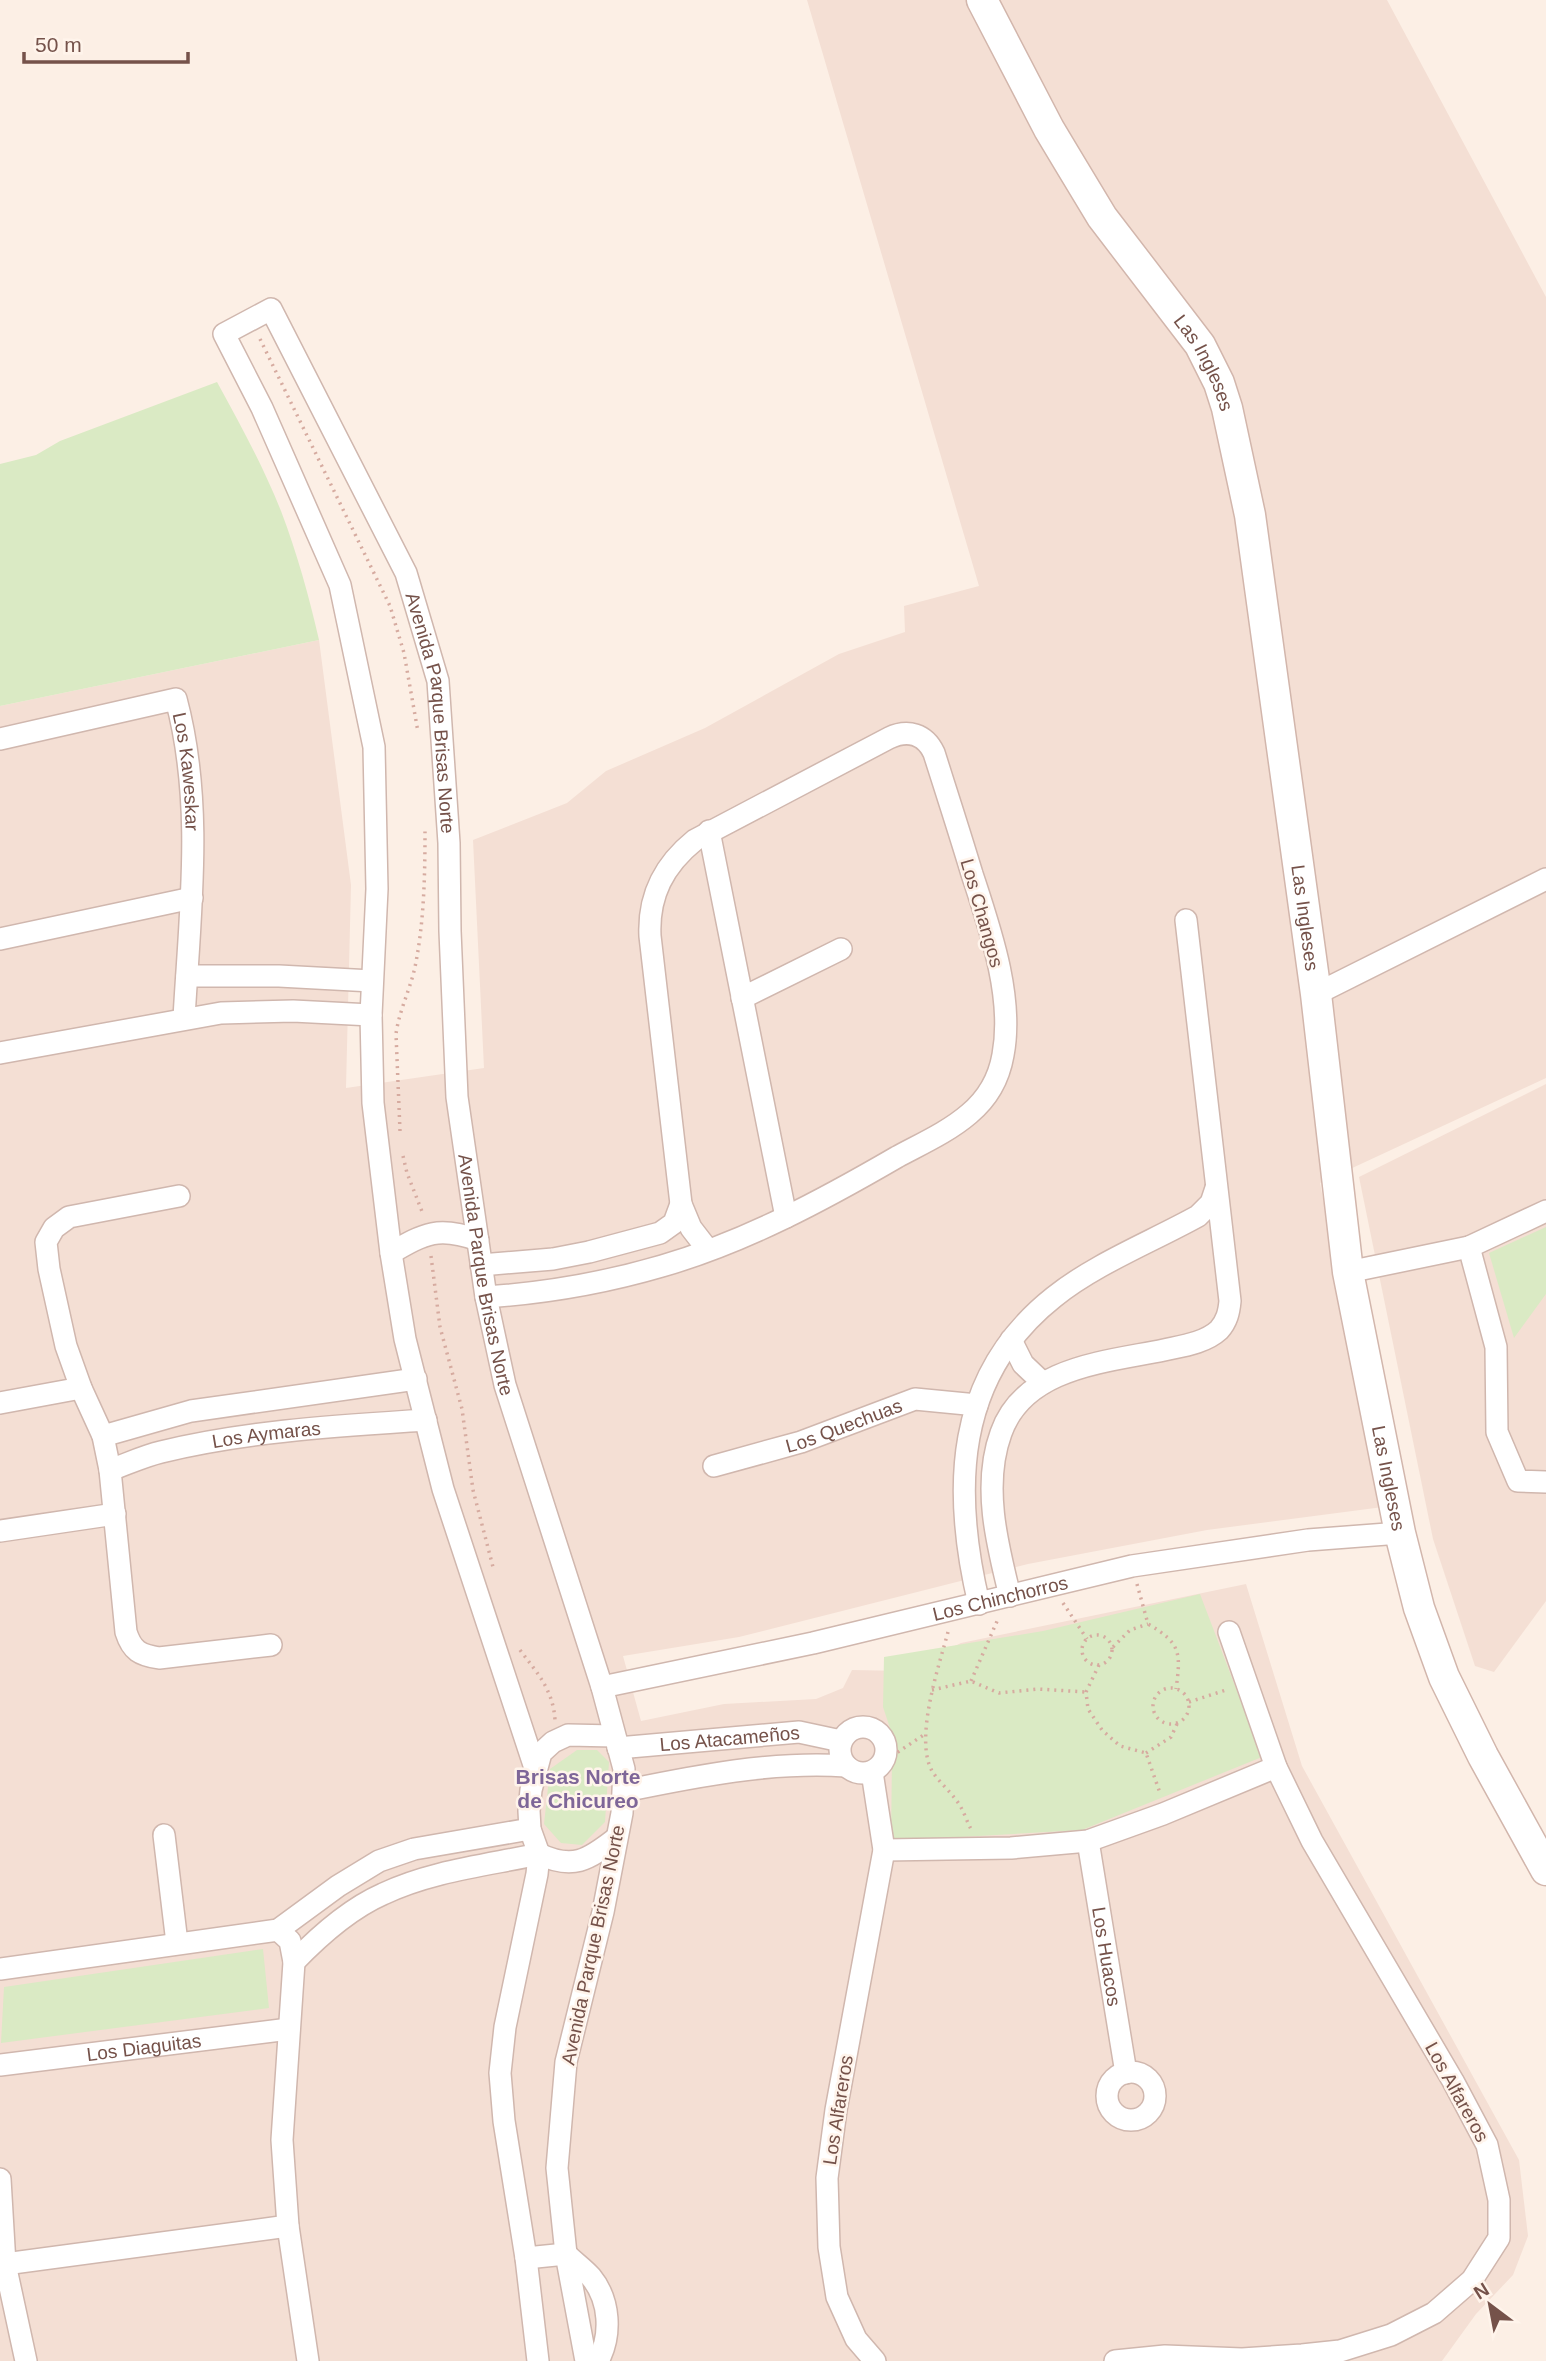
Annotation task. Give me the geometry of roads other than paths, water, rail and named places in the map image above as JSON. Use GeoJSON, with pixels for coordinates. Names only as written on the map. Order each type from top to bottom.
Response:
{"type":"FeatureCollection","features":[{"type":"Feature","properties":{"kind":"street","name":"Las Ingleses"},"geometry":{"type":"LineString","coordinates":[[982,0],[1049,129],[1102,217],[1200,345],[1219,383],[1227,408],[1250,515],[1316,994],[1348,1272],[1400,1533],[1419,1608],[1444,1677],[1477,1745],[1546,1870]]}},
{"type":"Feature","properties":{"kind":"street","name":"Avenida Parque Brisas Norte"},"geometry":{"type":"LineString","coordinates":[[372,981],[377,889],[374,747],[340,585],[262,408],[224,334],[271,309],[406,573],[438,681],[449,844],[451,981],[457,1097],[486,1297],[505,1385],[602,1687],[624,1769],[622,1813],[603,1912],[566,2062],[557,2168],[566,2254],[586,2361]]}},
{"type":"Feature","properties":{"kind":"street","name":"Los Kaweskar"},"geometry":{"type":"LineString","coordinates":[[0,739],[176,699],[184,728],[194,828],[184,1018]]}},
{"type":"Feature","properties":{"kind":"street","name":"Los Changos"},"geometry":{"type":"LineString","coordinates":[[486,1297],[591,1285],[708,1251],[786,1217],[848,1185],[955,1125],[982,1101],[999,1072],[1004,1048],[1005,1016],[998,961],[934,753],[924,739],[916,734],[897,734],[709,831],[682,850],[670,863],[655,891],[649,921],[681,1205],[691,1228],[708,1251]]}},
{"type":"Feature","properties":{"kind":"street"},"geometry":{"type":"LineString","coordinates":[[709,831],[786,1217]]}},
{"type":"Feature","properties":{"kind":"street"},"geometry":{"type":"LineString","coordinates":[[1316,994],[1546,879]]}},
{"type":"Feature","properties":{"kind":"street"},"geometry":{"type":"LineString","coordinates":[[0,939],[192,898]]}},
{"type":"Feature","properties":{"kind":"street"},"geometry":{"type":"LineString","coordinates":[[1010,1596],[995,1532],[993,1471],[1001,1433],[1017,1404],[1030,1391],[1056,1376],[1108,1361],[1202,1340],[1216,1332],[1228,1314],[1230,1301],[1186,920]]}},
{"type":"Feature","properties":{"kind":"street"},"geometry":{"type":"LineString","coordinates":[[742,998],[841,948]]}},
{"type":"Feature","properties":{"kind":"street"},"geometry":{"type":"LineString","coordinates":[[187,976],[279,976],[372,981],[370,1016],[373,1103],[391,1253],[405,1339],[443,1489],[535,1769]]}},
{"type":"Feature","properties":{"kind":"street"},"geometry":{"type":"LineString","coordinates":[[0,1052],[220,1013],[293,1011],[370,1016]]}},
{"type":"Feature","properties":{"kind":"street"},"geometry":{"type":"LineString","coordinates":[[979,1604],[967,1546],[964,1462],[977,1405],[994,1367],[1025,1322],[1054,1296],[1206,1209],[1216,1188]]}},
{"type":"Feature","properties":{"kind":"street"},"geometry":{"type":"LineString","coordinates":[[179,1196],[69,1217],[54,1228],[46,1242],[60,1323],[80,1388],[103,1436],[110,1470],[126,1632],[131,1647],[142,1656],[159,1658],[271,1645]]}},
{"type":"Feature","properties":{"kind":"street"},"geometry":{"type":"LineString","coordinates":[[481,1265],[553,1259],[660,1233],[674,1223],[681,1205]]}},
{"type":"Feature","properties":{"kind":"street"},"geometry":{"type":"LineString","coordinates":[[1348,1272],[1469,1247],[1546,1211]]}},
{"type":"Feature","properties":{"kind":"street"},"geometry":{"type":"LineString","coordinates":[[1180,1226],[1193,1223],[1203,1227],[1214,1235],[1223,1249]]}},
{"type":"Feature","properties":{"kind":"street"},"geometry":{"type":"LineString","coordinates":[[391,1253],[412,1241],[443,1231],[459,1233],[478,1241]]}},
{"type":"Feature","properties":{"kind":"street"},"geometry":{"type":"LineString","coordinates":[[1469,1247],[1496,1347],[1497,1432],[1518,1481],[1546,1482]]}},
{"type":"Feature","properties":{"kind":"street"},"geometry":{"type":"LineString","coordinates":[[1011,1340],[1023,1364],[1042,1383]]}},
{"type":"Feature","properties":{"kind":"street","name":"Los Aymaras"},"geometry":{"type":"LineString","coordinates":[[103,1436],[191,1411],[416,1379]]}},
{"type":"Feature","properties":{"kind":"street"},"geometry":{"type":"LineString","coordinates":[[0,1403],[80,1388]]}},
{"type":"Feature","properties":{"kind":"street","name":"Los Quechuas"},"geometry":{"type":"LineString","coordinates":[[714,1466],[801,1442],[915,1399],[977,1405]]}},
{"type":"Feature","properties":{"kind":"street","name":"Los Aymaras"},"geometry":{"type":"LineString","coordinates":[[110,1470],[159,1452],[241,1437],[333,1426],[426,1420]]}},
{"type":"Feature","properties":{"kind":"street"},"geometry":{"type":"LineString","coordinates":[[0,1531],[115,1514]]}},
{"type":"Feature","properties":{"kind":"street","name":"Los Chinchorros"},"geometry":{"type":"LineString","coordinates":[[602,1687],[813,1643],[1132,1566],[1308,1540],[1400,1533]]}},
{"type":"Feature","properties":{"kind":"street","name":"Los Alfareros"},"geometry":{"type":"LineString","coordinates":[[1115,2361],[1165,2356],[1242,2359],[1302,2355],[1340,2351],[1391,2335],[1434,2313],[1472,2280],[1499,2238],[1499,2200],[1487,2145],[1453,2081],[1312,1841],[1276,1767],[1229,1632]]}},
{"type":"Feature","properties":{"kind":"street"},"geometry":{"type":"LineString","coordinates":[[859,1726],[874,1729],[885,1740],[887,1747],[877,1767],[858,1772],[846,1766],[840,1754],[841,1741],[846,1734],[859,1726]]}},
{"type":"Feature","properties":{"kind":"street","name":"Los Atacameños"},"geometry":{"type":"LineString","coordinates":[[616,1742],[799,1732],[841,1741]]}},
{"type":"Feature","properties":{"kind":"street"},"geometry":{"type":"LineString","coordinates":[[538,2361],[526,2258],[504,2121],[500,2073],[505,2026],[516,1965],[530,1913],[539,1854],[530,1829],[531,1790],[541,1753],[553,1742],[568,1735],[616,1742]]}},
{"type":"Feature","properties":{"kind":"street","name":"Los Atacameños"},"geometry":{"type":"LineString","coordinates":[[624,1791],[684,1778],[804,1763],[846,1766]]}},
{"type":"Feature","properties":{"kind":"street","name":"Los Alfareros"},"geometry":{"type":"LineString","coordinates":[[875,2361],[856,2339],[837,2297],[829,2247],[827,2178],[838,2097],[884,1850],[877,1767]]}},
{"type":"Feature","properties":{"kind":"street"},"geometry":{"type":"LineString","coordinates":[[884,1850],[981,1849],[1088,1841],[1276,1767]]}},
{"type":"Feature","properties":{"kind":"street"},"geometry":{"type":"LineString","coordinates":[[0,1969],[278,1930],[338,1886],[379,1861],[414,1849],[530,1829]]}},
{"type":"Feature","properties":{"kind":"street"},"geometry":{"type":"LineString","coordinates":[[164,1835],[177,1943]]}},
{"type":"Feature","properties":{"kind":"street"},"geometry":{"type":"LineString","coordinates":[[294,1962],[352,1911],[384,1893],[425,1879],[539,1854],[554,1861],[574,1863],[595,1855],[615,1839]]}},
{"type":"Feature","properties":{"kind":"street","name":"Los Huacos"},"geometry":{"type":"LineString","coordinates":[[1088,1841],[1126,2073]]}},
{"type":"Feature","properties":{"kind":"street"},"geometry":{"type":"LineString","coordinates":[[278,1930],[290,1941],[294,1962],[282,2140],[288,2226],[309,2361]]}},
{"type":"Feature","properties":{"kind":"street","name":"Los Diaguitas"},"geometry":{"type":"LineString","coordinates":[[0,2065],[289,2029]]}},
{"type":"Feature","properties":{"kind":"street"},"geometry":{"type":"LineString","coordinates":[[0,2179],[5,2264],[26,2361]]}},
{"type":"Feature","properties":{"kind":"street"},"geometry":{"type":"LineString","coordinates":[[5,2264],[288,2226]]}},
{"type":"Feature","properties":{"kind":"street"},"geometry":{"type":"LineString","coordinates":[[526,2258],[566,2254],[592,2277],[606,2311],[608,2329],[598,2361]]}},
{"type":"Feature","properties":{"kind":"district","name":"Brisas Norte de Chicureo"},"geometry":{"type":"Point","coordinates":[578,1788]}}]}
